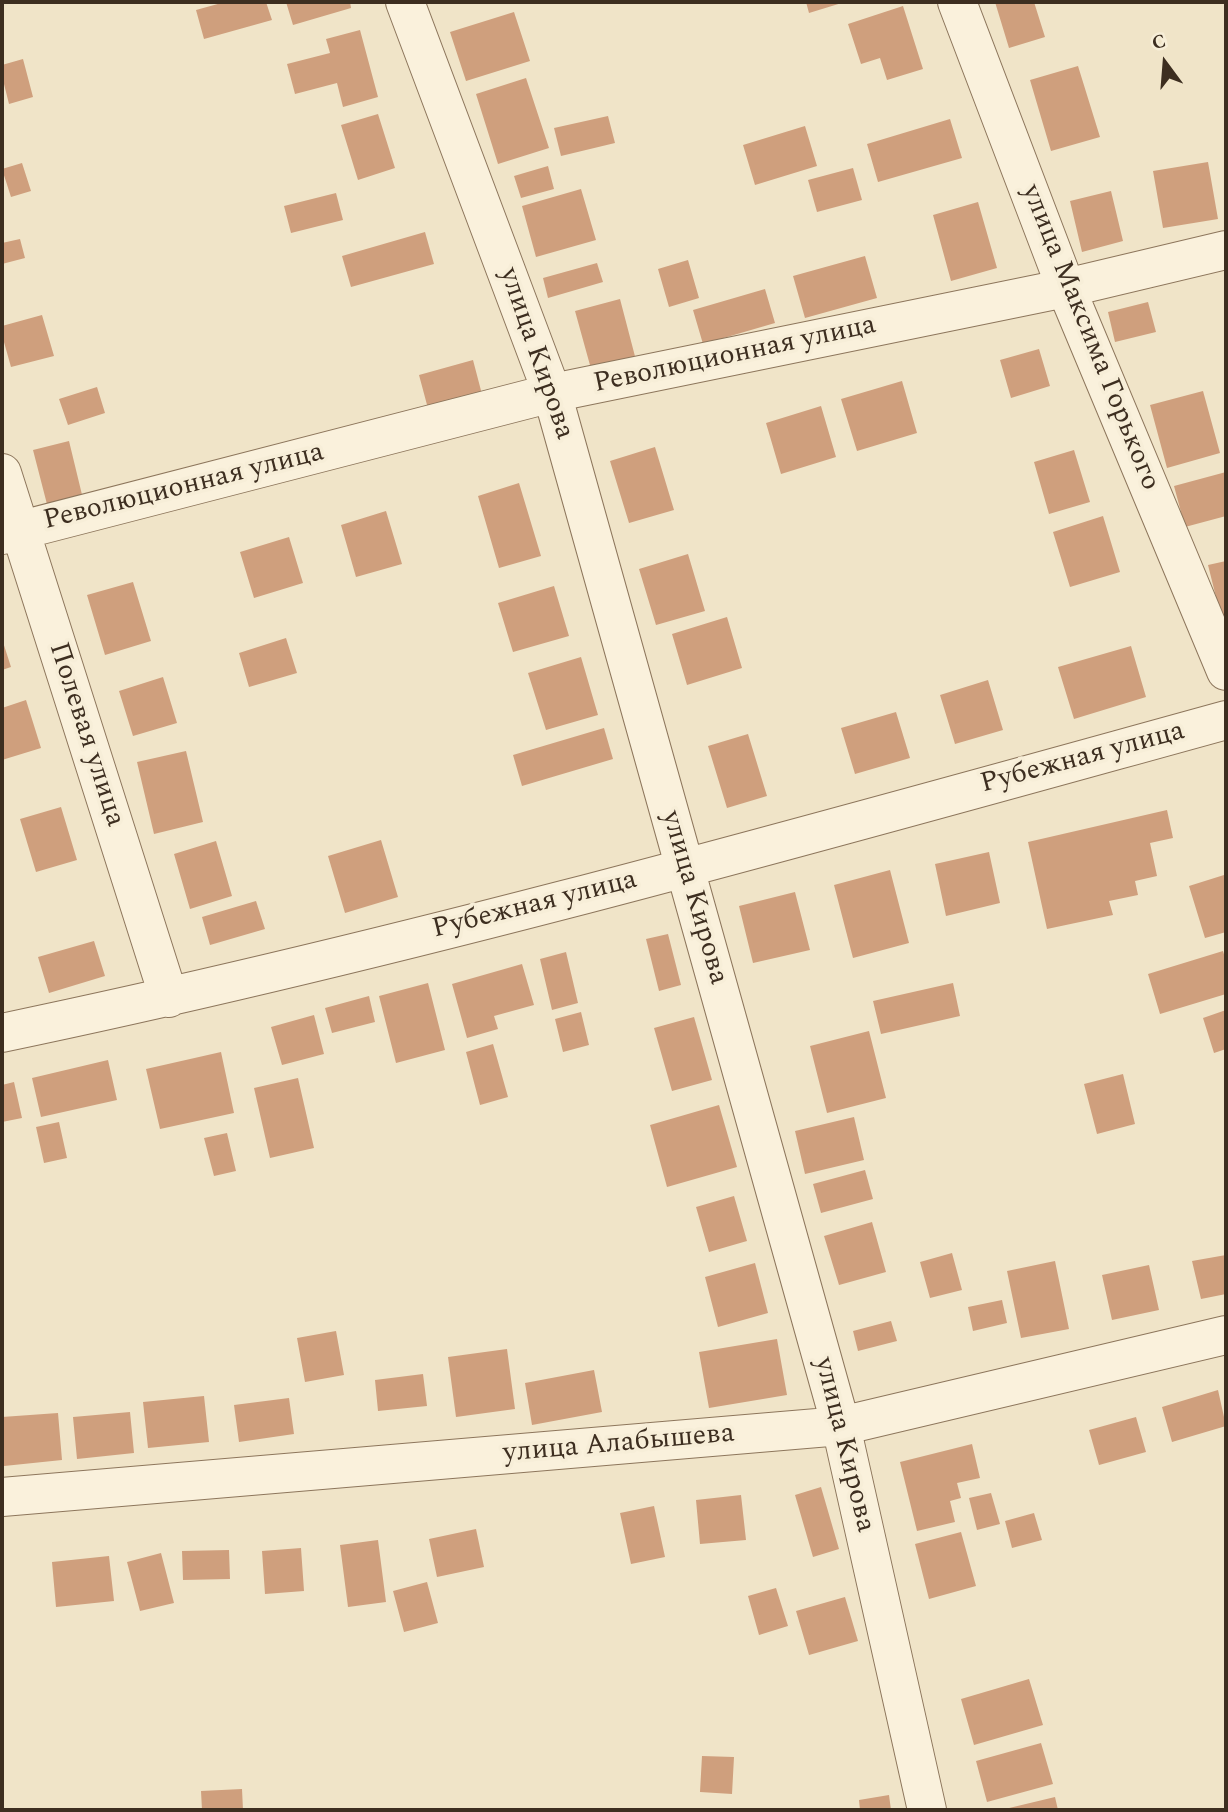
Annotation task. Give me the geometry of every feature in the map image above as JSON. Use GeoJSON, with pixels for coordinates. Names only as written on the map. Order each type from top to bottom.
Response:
{"type":"FeatureCollection","features":[{"type":"Feature","properties":{"kind":"street","name":"улица Кирова"},"geometry":{"type":"LineString","coordinates":[[405,2],[552,393],[841,1426],[927,1810]]}},
{"type":"Feature","properties":{"kind":"street","name":"улица Максима Горького"},"geometry":{"type":"LineString","coordinates":[[957,2],[1066,288],[1226,671]]}},
{"type":"Feature","properties":{"kind":"street","name":"Революционная улица"},"geometry":{"type":"LineString","coordinates":[[11,533],[552,393],[1066,288],[1226,250]]}},
{"type":"Feature","properties":{"kind":"street","name":"Полевая улица"},"geometry":{"type":"LineString","coordinates":[[2,473],[11,533],[169,998]]}},
{"type":"Feature","properties":{"kind":"street","name":"Рубежная улица"},"geometry":{"type":"LineString","coordinates":[[2,1033],[169,998],[684,869],[1226,720]]}},
{"type":"Feature","properties":{"kind":"street","name":"улица Алабышева"},"geometry":{"type":"LineString","coordinates":[[2,1497],[841,1426],[1226,1335]]}},
{"type":"Feature","properties":{"kind":"building"},"geometry":{"type":"Polygon","coordinates":[[[225,2],[266,2],[272,20],[204,39],[196,10],[225,2]]]}},
{"type":"Feature","properties":{"kind":"building"},"geometry":{"type":"Polygon","coordinates":[[[286,2],[350,2],[351,8],[293,25],[286,2]]]}},
{"type":"Feature","properties":{"kind":"building"},"geometry":{"type":"Polygon","coordinates":[[[806,2],[845,2],[809,13],[806,2]]]}},
{"type":"Feature","properties":{"kind":"building"},"geometry":{"type":"Polygon","coordinates":[[[995,2],[1034,2],[1045,37],[1009,48],[995,2]]]}},
{"type":"Feature","properties":{"kind":"building"},"geometry":{"type":"Polygon","coordinates":[[[903,6],[923,69],[887,80],[880,58],[861,64],[848,24],[903,6]]]}},
{"type":"Feature","properties":{"kind":"building"},"geometry":{"type":"Polygon","coordinates":[[[514,12],[530,61],[466,81],[450,32],[514,12]]]}},
{"type":"Feature","properties":{"kind":"building"},"geometry":{"type":"Polygon","coordinates":[[[360,30],[378,97],[343,107],[337,83],[295,94],[287,64],[330,53],[326,39],[360,30]]]}},
{"type":"Feature","properties":{"kind":"building"},"geometry":{"type":"Polygon","coordinates":[[[23,59],[33,97],[9,104],[2,65],[23,59]]]}},
{"type":"Feature","properties":{"kind":"building"},"geometry":{"type":"Polygon","coordinates":[[[1078,66],[1100,137],[1051,151],[1030,80],[1078,66]]]}},
{"type":"Feature","properties":{"kind":"building"},"geometry":{"type":"Polygon","coordinates":[[[526,78],[549,148],[498,164],[476,94],[526,78]]]}},
{"type":"Feature","properties":{"kind":"building"},"geometry":{"type":"Polygon","coordinates":[[[378,114],[395,168],[358,180],[341,125],[378,114]]]}},
{"type":"Feature","properties":{"kind":"building"},"geometry":{"type":"Polygon","coordinates":[[[608,116],[615,143],[561,156],[554,128],[608,116]]]}},
{"type":"Feature","properties":{"kind":"building"},"geometry":{"type":"Polygon","coordinates":[[[950,119],[962,158],[878,182],[867,144],[950,119]]]}},
{"type":"Feature","properties":{"kind":"building"},"geometry":{"type":"Polygon","coordinates":[[[805,126],[817,166],[755,185],[743,145],[805,126]]]}},
{"type":"Feature","properties":{"kind":"building"},"geometry":{"type":"Polygon","coordinates":[[[1208,162],[1218,219],[1163,228],[1153,171],[1208,162]]]}},
{"type":"Feature","properties":{"kind":"building"},"geometry":{"type":"Polygon","coordinates":[[[22,163],[31,191],[11,197],[2,169],[22,163]]]}},
{"type":"Feature","properties":{"kind":"building"},"geometry":{"type":"Polygon","coordinates":[[[548,166],[554,189],[521,198],[514,176],[548,166]]]}},
{"type":"Feature","properties":{"kind":"building"},"geometry":{"type":"Polygon","coordinates":[[[853,168],[862,200],[817,212],[808,180],[853,168]]]}},
{"type":"Feature","properties":{"kind":"building"},"geometry":{"type":"Polygon","coordinates":[[[581,189],[596,240],[536,257],[522,206],[581,189]]]}},
{"type":"Feature","properties":{"kind":"building"},"geometry":{"type":"Polygon","coordinates":[[[1111,191],[1123,241],[1082,252],[1070,201],[1111,191]]]}},
{"type":"Feature","properties":{"kind":"building"},"geometry":{"type":"Polygon","coordinates":[[[336,193],[343,220],[291,233],[284,206],[336,193]]]}},
{"type":"Feature","properties":{"kind":"building"},"geometry":{"type":"Polygon","coordinates":[[[978,202],[997,268],[951,281],[933,215],[978,202]]]}},
{"type":"Feature","properties":{"kind":"building"},"geometry":{"type":"Polygon","coordinates":[[[425,232],[434,264],[351,287],[342,256],[425,232]]]}},
{"type":"Feature","properties":{"kind":"building"},"geometry":{"type":"Polygon","coordinates":[[[20,239],[25,258],[2,264],[2,243],[20,239]]]}},
{"type":"Feature","properties":{"kind":"building"},"geometry":{"type":"Polygon","coordinates":[[[865,256],[877,298],[805,318],[793,276],[865,256]]]}},
{"type":"Feature","properties":{"kind":"building"},"geometry":{"type":"Polygon","coordinates":[[[688,260],[699,298],[669,307],[658,269],[688,260]]]}},
{"type":"Feature","properties":{"kind":"building"},"geometry":{"type":"Polygon","coordinates":[[[597,263],[603,282],[548,298],[543,278],[597,263]]]}},
{"type":"Feature","properties":{"kind":"building"},"geometry":{"type":"Polygon","coordinates":[[[765,289],[775,323],[703,344],[693,310],[765,289]]]}},
{"type":"Feature","properties":{"kind":"building"},"geometry":{"type":"Polygon","coordinates":[[[620,299],[637,364],[593,376],[575,311],[620,299]]]}},
{"type":"Feature","properties":{"kind":"building"},"geometry":{"type":"Polygon","coordinates":[[[1148,302],[1156,332],[1115,342],[1108,312],[1148,302]]]}},
{"type":"Feature","properties":{"kind":"building"},"geometry":{"type":"Polygon","coordinates":[[[42,315],[54,356],[11,367],[2,326],[42,315]]]}},
{"type":"Feature","properties":{"kind":"building"},"geometry":{"type":"Polygon","coordinates":[[[1039,349],[1050,386],[1011,398],[1000,360],[1039,349]]]}},
{"type":"Feature","properties":{"kind":"building"},"geometry":{"type":"Polygon","coordinates":[[[473,360],[484,402],[430,416],[419,375],[473,360]]]}},
{"type":"Feature","properties":{"kind":"building"},"geometry":{"type":"Polygon","coordinates":[[[902,381],[917,433],[857,451],[841,399],[902,381]]]}},
{"type":"Feature","properties":{"kind":"building"},"geometry":{"type":"Polygon","coordinates":[[[97,387],[105,413],[68,425],[59,399],[97,387]]]}},
{"type":"Feature","properties":{"kind":"building"},"geometry":{"type":"Polygon","coordinates":[[[1203,391],[1220,453],[1167,468],[1150,405],[1203,391]]]}},
{"type":"Feature","properties":{"kind":"building"},"geometry":{"type":"Polygon","coordinates":[[[821,406],[836,457],[781,474],[766,423],[821,406]]]}},
{"type":"Feature","properties":{"kind":"building"},"geometry":{"type":"Polygon","coordinates":[[[69,441],[84,503],[49,512],[33,450],[69,441]]]}},
{"type":"Feature","properties":{"kind":"building"},"geometry":{"type":"Polygon","coordinates":[[[655,447],[674,510],[629,523],[610,461],[655,447]]]}},
{"type":"Feature","properties":{"kind":"building"},"geometry":{"type":"Polygon","coordinates":[[[1074,450],[1090,502],[1049,514],[1034,462],[1074,450]]]}},
{"type":"Feature","properties":{"kind":"building"},"geometry":{"type":"Polygon","coordinates":[[[1226,472],[1226,516],[1185,527],[1174,486],[1226,472]]]}},
{"type":"Feature","properties":{"kind":"building"},"geometry":{"type":"Polygon","coordinates":[[[519,483],[541,556],[499,568],[478,496],[519,483]]]}},
{"type":"Feature","properties":{"kind":"building"},"geometry":{"type":"Polygon","coordinates":[[[386,511],[402,564],[356,577],[341,525],[386,511]]]}},
{"type":"Feature","properties":{"kind":"building"},"geometry":{"type":"Polygon","coordinates":[[[1103,516],[1120,572],[1070,587],[1053,532],[1103,516]]]}},
{"type":"Feature","properties":{"kind":"building"},"geometry":{"type":"Polygon","coordinates":[[[289,537],[303,583],[254,598],[240,552],[289,537]]]}},
{"type":"Feature","properties":{"kind":"building"},"geometry":{"type":"Polygon","coordinates":[[[688,554],[705,611],[656,625],[639,569],[688,554]]]}},
{"type":"Feature","properties":{"kind":"building"},"geometry":{"type":"Polygon","coordinates":[[[1226,561],[1226,624],[1223,625],[1208,565],[1226,561]]]}},
{"type":"Feature","properties":{"kind":"building"},"geometry":{"type":"Polygon","coordinates":[[[133,582],[151,641],[105,655],[87,595],[133,582]]]}},
{"type":"Feature","properties":{"kind":"building"},"geometry":{"type":"Polygon","coordinates":[[[554,586],[569,636],[513,652],[498,603],[554,586]]]}},
{"type":"Feature","properties":{"kind":"building"},"geometry":{"type":"Polygon","coordinates":[[[727,617],[742,668],[687,685],[672,634],[727,617]]]}},
{"type":"Feature","properties":{"kind":"building"},"geometry":{"type":"Polygon","coordinates":[[[286,638],[297,673],[249,687],[239,653],[286,638]]]}},
{"type":"Feature","properties":{"kind":"building"},"geometry":{"type":"Polygon","coordinates":[[[2,639],[11,667],[2,670],[2,639]]]}},
{"type":"Feature","properties":{"kind":"building"},"geometry":{"type":"Polygon","coordinates":[[[1131,646],[1146,697],[1074,719],[1058,667],[1131,646]]]}},
{"type":"Feature","properties":{"kind":"building"},"geometry":{"type":"Polygon","coordinates":[[[581,657],[598,715],[546,730],[528,673],[581,657]]]}},
{"type":"Feature","properties":{"kind":"building"},"geometry":{"type":"Polygon","coordinates":[[[163,677],[177,723],[133,736],[119,691],[163,677]]]}},
{"type":"Feature","properties":{"kind":"building"},"geometry":{"type":"Polygon","coordinates":[[[988,680],[1003,730],[955,744],[940,695],[988,680]]]}},
{"type":"Feature","properties":{"kind":"building"},"geometry":{"type":"Polygon","coordinates":[[[26,700],[41,748],[2,760],[2,708],[26,700]]]}},
{"type":"Feature","properties":{"kind":"building"},"geometry":{"type":"Polygon","coordinates":[[[896,712],[910,758],[855,774],[841,728],[896,712]]]}},
{"type":"Feature","properties":{"kind":"building"},"geometry":{"type":"Polygon","coordinates":[[[604,728],[613,759],[522,786],[513,755],[604,728]]]}},
{"type":"Feature","properties":{"kind":"building"},"geometry":{"type":"Polygon","coordinates":[[[748,734],[767,796],[727,808],[708,746],[748,734]]]}},
{"type":"Feature","properties":{"kind":"building"},"geometry":{"type":"Polygon","coordinates":[[[186,751],[203,822],[154,834],[137,762],[186,751]]]}},
{"type":"Feature","properties":{"kind":"building"},"geometry":{"type":"Polygon","coordinates":[[[61,807],[77,860],[36,872],[20,819],[61,807]]]}},
{"type":"Feature","properties":{"kind":"building"},"geometry":{"type":"Polygon","coordinates":[[[1167,810],[1173,838],[1150,843],[1157,876],[1135,881],[1138,895],[1109,901],[1113,915],[1047,929],[1028,842],[1167,810]]]}},
{"type":"Feature","properties":{"kind":"building"},"geometry":{"type":"Polygon","coordinates":[[[381,840],[398,897],[345,913],[328,856],[381,840]]]}},
{"type":"Feature","properties":{"kind":"building"},"geometry":{"type":"Polygon","coordinates":[[[216,841],[232,896],[190,909],[174,854],[216,841]]]}},
{"type":"Feature","properties":{"kind":"building"},"geometry":{"type":"Polygon","coordinates":[[[989,852],[1000,903],[946,916],[935,864],[989,852]]]}},
{"type":"Feature","properties":{"kind":"building"},"geometry":{"type":"Polygon","coordinates":[[[890,870],[909,943],[853,958],[834,885],[890,870]]]}},
{"type":"Feature","properties":{"kind":"building"},"geometry":{"type":"Polygon","coordinates":[[[1224,875],[1226,932],[1205,938],[1189,886],[1224,875]]]}},
{"type":"Feature","properties":{"kind":"building"},"geometry":{"type":"Polygon","coordinates":[[[795,892],[810,950],[753,963],[739,906],[795,892]]]}},
{"type":"Feature","properties":{"kind":"building"},"geometry":{"type":"Polygon","coordinates":[[[256,901],[265,929],[210,945],[202,917],[256,901]]]}},
{"type":"Feature","properties":{"kind":"building"},"geometry":{"type":"Polygon","coordinates":[[[668,934],[681,985],[659,991],[646,939],[668,934]]]}},
{"type":"Feature","properties":{"kind":"building"},"geometry":{"type":"Polygon","coordinates":[[[94,941],[105,976],[49,993],[38,957],[94,941]]]}},
{"type":"Feature","properties":{"kind":"building"},"geometry":{"type":"Polygon","coordinates":[[[1223,951],[1226,961],[1226,994],[1160,1014],[1148,974],[1223,951]]]}},
{"type":"Feature","properties":{"kind":"building"},"geometry":{"type":"Polygon","coordinates":[[[566,952],[578,1003],[552,1010],[540,959],[566,952]]]}},
{"type":"Feature","properties":{"kind":"building"},"geometry":{"type":"Polygon","coordinates":[[[522,964],[534,1005],[494,1016],[498,1029],[467,1038],[452,984],[522,964]]]}},
{"type":"Feature","properties":{"kind":"building"},"geometry":{"type":"Polygon","coordinates":[[[428,983],[445,1050],[396,1063],[379,996],[428,983]]]}},
{"type":"Feature","properties":{"kind":"building"},"geometry":{"type":"Polygon","coordinates":[[[953,983],[960,1016],[881,1034],[873,1001],[953,983]]]}},
{"type":"Feature","properties":{"kind":"building"},"geometry":{"type":"Polygon","coordinates":[[[369,996],[375,1022],[332,1033],[325,1008],[369,996]]]}},
{"type":"Feature","properties":{"kind":"building"},"geometry":{"type":"Polygon","coordinates":[[[1226,1010],[1226,1049],[1214,1053],[1203,1018],[1226,1010]]]}},
{"type":"Feature","properties":{"kind":"building"},"geometry":{"type":"Polygon","coordinates":[[[581,1012],[589,1045],[563,1052],[555,1019],[581,1012]]]}},
{"type":"Feature","properties":{"kind":"building"},"geometry":{"type":"Polygon","coordinates":[[[314,1015],[324,1054],[282,1065],[271,1027],[314,1015]]]}},
{"type":"Feature","properties":{"kind":"building"},"geometry":{"type":"Polygon","coordinates":[[[694,1017],[712,1080],[672,1091],[654,1028],[694,1017]]]}},
{"type":"Feature","properties":{"kind":"building"},"geometry":{"type":"Polygon","coordinates":[[[869,1031],[886,1098],[827,1113],[810,1046],[869,1031]]]}},
{"type":"Feature","properties":{"kind":"building"},"geometry":{"type":"Polygon","coordinates":[[[493,1044],[508,1097],[480,1105],[466,1052],[493,1044]]]}},
{"type":"Feature","properties":{"kind":"building"},"geometry":{"type":"Polygon","coordinates":[[[221,1052],[234,1113],[160,1129],[146,1069],[221,1052]]]}},
{"type":"Feature","properties":{"kind":"building"},"geometry":{"type":"Polygon","coordinates":[[[108,1060],[117,1100],[41,1117],[32,1078],[108,1060]]]}},
{"type":"Feature","properties":{"kind":"building"},"geometry":{"type":"Polygon","coordinates":[[[1123,1074],[1135,1124],[1097,1134],[1084,1084],[1123,1074]]]}},
{"type":"Feature","properties":{"kind":"building"},"geometry":{"type":"Polygon","coordinates":[[[298,1078],[314,1148],[270,1158],[254,1088],[298,1078]]]}},
{"type":"Feature","properties":{"kind":"building"},"geometry":{"type":"Polygon","coordinates":[[[14,1082],[22,1118],[2,1122],[2,1085],[14,1082]]]}},
{"type":"Feature","properties":{"kind":"building"},"geometry":{"type":"Polygon","coordinates":[[[719,1105],[737,1167],[667,1187],[650,1125],[719,1105]]]}},
{"type":"Feature","properties":{"kind":"building"},"geometry":{"type":"Polygon","coordinates":[[[854,1117],[864,1160],[805,1174],[795,1131],[854,1117]]]}},
{"type":"Feature","properties":{"kind":"building"},"geometry":{"type":"Polygon","coordinates":[[[59,1122],[67,1158],[44,1163],[36,1127],[59,1122]]]}},
{"type":"Feature","properties":{"kind":"building"},"geometry":{"type":"Polygon","coordinates":[[[227,1133],[236,1171],[214,1176],[204,1138],[227,1133]]]}},
{"type":"Feature","properties":{"kind":"building"},"geometry":{"type":"Polygon","coordinates":[[[865,1170],[873,1199],[821,1213],[813,1184],[865,1170]]]}},
{"type":"Feature","properties":{"kind":"building"},"geometry":{"type":"Polygon","coordinates":[[[734,1196],[747,1241],[709,1252],[696,1207],[734,1196]]]}},
{"type":"Feature","properties":{"kind":"building"},"geometry":{"type":"Polygon","coordinates":[[[872,1222],[886,1272],[839,1285],[824,1236],[872,1222]]]}},
{"type":"Feature","properties":{"kind":"building"},"geometry":{"type":"Polygon","coordinates":[[[952,1253],[962,1290],[930,1298],[920,1262],[952,1253]]]}},
{"type":"Feature","properties":{"kind":"building"},"geometry":{"type":"Polygon","coordinates":[[[1226,1255],[1226,1294],[1201,1299],[1192,1261],[1226,1255]]]}},
{"type":"Feature","properties":{"kind":"building"},"geometry":{"type":"Polygon","coordinates":[[[1055,1261],[1069,1329],[1021,1338],[1007,1271],[1055,1261]]]}},
{"type":"Feature","properties":{"kind":"building"},"geometry":{"type":"Polygon","coordinates":[[[755,1263],[768,1313],[718,1327],[705,1277],[755,1263]]]}},
{"type":"Feature","properties":{"kind":"building"},"geometry":{"type":"Polygon","coordinates":[[[1149,1265],[1159,1310],[1112,1320],[1102,1275],[1149,1265]]]}},
{"type":"Feature","properties":{"kind":"building"},"geometry":{"type":"Polygon","coordinates":[[[1002,1300],[1007,1323],[973,1331],[968,1307],[1002,1300]]]}},
{"type":"Feature","properties":{"kind":"building"},"geometry":{"type":"Polygon","coordinates":[[[891,1321],[897,1341],[858,1351],[853,1331],[891,1321]]]}},
{"type":"Feature","properties":{"kind":"building"},"geometry":{"type":"Polygon","coordinates":[[[336,1331],[344,1375],[305,1382],[297,1338],[336,1331]]]}},
{"type":"Feature","properties":{"kind":"building"},"geometry":{"type":"Polygon","coordinates":[[[777,1339],[787,1395],[709,1408],[699,1352],[777,1339]]]}},
{"type":"Feature","properties":{"kind":"building"},"geometry":{"type":"Polygon","coordinates":[[[507,1349],[515,1409],[456,1417],[448,1357],[507,1349]]]}},
{"type":"Feature","properties":{"kind":"building"},"geometry":{"type":"Polygon","coordinates":[[[594,1370],[602,1412],[532,1425],[525,1383],[594,1370]]]}},
{"type":"Feature","properties":{"kind":"building"},"geometry":{"type":"Polygon","coordinates":[[[423,1374],[427,1406],[378,1411],[375,1380],[423,1374]]]}},
{"type":"Feature","properties":{"kind":"building"},"geometry":{"type":"Polygon","coordinates":[[[1218,1390],[1226,1426],[1172,1442],[1162,1407],[1218,1390]]]}},
{"type":"Feature","properties":{"kind":"building"},"geometry":{"type":"Polygon","coordinates":[[[204,1396],[209,1442],[148,1448],[143,1402],[204,1396]]]}},
{"type":"Feature","properties":{"kind":"building"},"geometry":{"type":"Polygon","coordinates":[[[289,1398],[294,1434],[239,1442],[234,1405],[289,1398]]]}},
{"type":"Feature","properties":{"kind":"building"},"geometry":{"type":"Polygon","coordinates":[[[130,1412],[134,1453],[77,1459],[73,1417],[130,1412]]]}},
{"type":"Feature","properties":{"kind":"building"},"geometry":{"type":"Polygon","coordinates":[[[58,1413],[62,1460],[4,1466],[2,1417],[58,1413]]]}},
{"type":"Feature","properties":{"kind":"building"},"geometry":{"type":"Polygon","coordinates":[[[1136,1417],[1146,1452],[1099,1465],[1089,1430],[1136,1417]]]}},
{"type":"Feature","properties":{"kind":"building"},"geometry":{"type":"Polygon","coordinates":[[[972,1444],[980,1478],[957,1483],[961,1498],[950,1501],[955,1522],[917,1531],[900,1462],[972,1444]]]}},
{"type":"Feature","properties":{"kind":"building"},"geometry":{"type":"Polygon","coordinates":[[[821,1487],[839,1549],[813,1557],[795,1495],[821,1487]]]}},
{"type":"Feature","properties":{"kind":"building"},"geometry":{"type":"Polygon","coordinates":[[[991,1493],[1000,1524],[977,1530],[969,1498],[991,1493]]]}},
{"type":"Feature","properties":{"kind":"building"},"geometry":{"type":"Polygon","coordinates":[[[741,1495],[746,1540],[700,1544],[696,1500],[741,1495]]]}},
{"type":"Feature","properties":{"kind":"building"},"geometry":{"type":"Polygon","coordinates":[[[654,1506],[665,1557],[631,1564],[620,1513],[654,1506]]]}},
{"type":"Feature","properties":{"kind":"building"},"geometry":{"type":"Polygon","coordinates":[[[1034,1513],[1042,1540],[1012,1548],[1005,1521],[1034,1513]]]}},
{"type":"Feature","properties":{"kind":"building"},"geometry":{"type":"Polygon","coordinates":[[[476,1529],[484,1567],[437,1577],[429,1539],[476,1529]]]}},
{"type":"Feature","properties":{"kind":"building"},"geometry":{"type":"Polygon","coordinates":[[[961,1532],[976,1586],[929,1599],[915,1544],[961,1532]]]}},
{"type":"Feature","properties":{"kind":"building"},"geometry":{"type":"Polygon","coordinates":[[[378,1540],[386,1602],[348,1607],[340,1545],[378,1540]]]}},
{"type":"Feature","properties":{"kind":"building"},"geometry":{"type":"Polygon","coordinates":[[[301,1548],[304,1591],[265,1594],[262,1551],[301,1548]]]}},
{"type":"Feature","properties":{"kind":"building"},"geometry":{"type":"Polygon","coordinates":[[[229,1550],[230,1579],[183,1580],[182,1551],[229,1550]]]}},
{"type":"Feature","properties":{"kind":"building"},"geometry":{"type":"Polygon","coordinates":[[[161,1553],[174,1603],[140,1611],[127,1562],[161,1553]]]}},
{"type":"Feature","properties":{"kind":"building"},"geometry":{"type":"Polygon","coordinates":[[[109,1556],[114,1601],[56,1607],[52,1562],[109,1556]]]}},
{"type":"Feature","properties":{"kind":"building"},"geometry":{"type":"Polygon","coordinates":[[[427,1582],[438,1623],[404,1632],[393,1591],[427,1582]]]}},
{"type":"Feature","properties":{"kind":"building"},"geometry":{"type":"Polygon","coordinates":[[[776,1588],[788,1626],[759,1635],[748,1596],[776,1588]]]}},
{"type":"Feature","properties":{"kind":"building"},"geometry":{"type":"Polygon","coordinates":[[[845,1597],[858,1641],[809,1655],[796,1611],[845,1597]]]}},
{"type":"Feature","properties":{"kind":"building"},"geometry":{"type":"Polygon","coordinates":[[[1029,1679],[1043,1725],[974,1745],[961,1699],[1029,1679]]]}},
{"type":"Feature","properties":{"kind":"building"},"geometry":{"type":"Polygon","coordinates":[[[1041,1743],[1053,1784],[987,1802],[976,1761],[1041,1743]]]}},
{"type":"Feature","properties":{"kind":"building"},"geometry":{"type":"Polygon","coordinates":[[[702,1756],[734,1757],[732,1794],[700,1792],[702,1756]]]}},
{"type":"Feature","properties":{"kind":"building"},"geometry":{"type":"Polygon","coordinates":[[[242,1789],[243,1810],[202,1810],[201,1791],[242,1789]]]}},
{"type":"Feature","properties":{"kind":"building"},"geometry":{"type":"Polygon","coordinates":[[[889,1795],[891,1810],[860,1810],[859,1800],[889,1795]]]}},
{"type":"Feature","properties":{"kind":"building"},"geometry":{"type":"Polygon","coordinates":[[[1055,1797],[1058,1810],[1005,1810],[1005,1809],[1055,1797]]]}}]}
